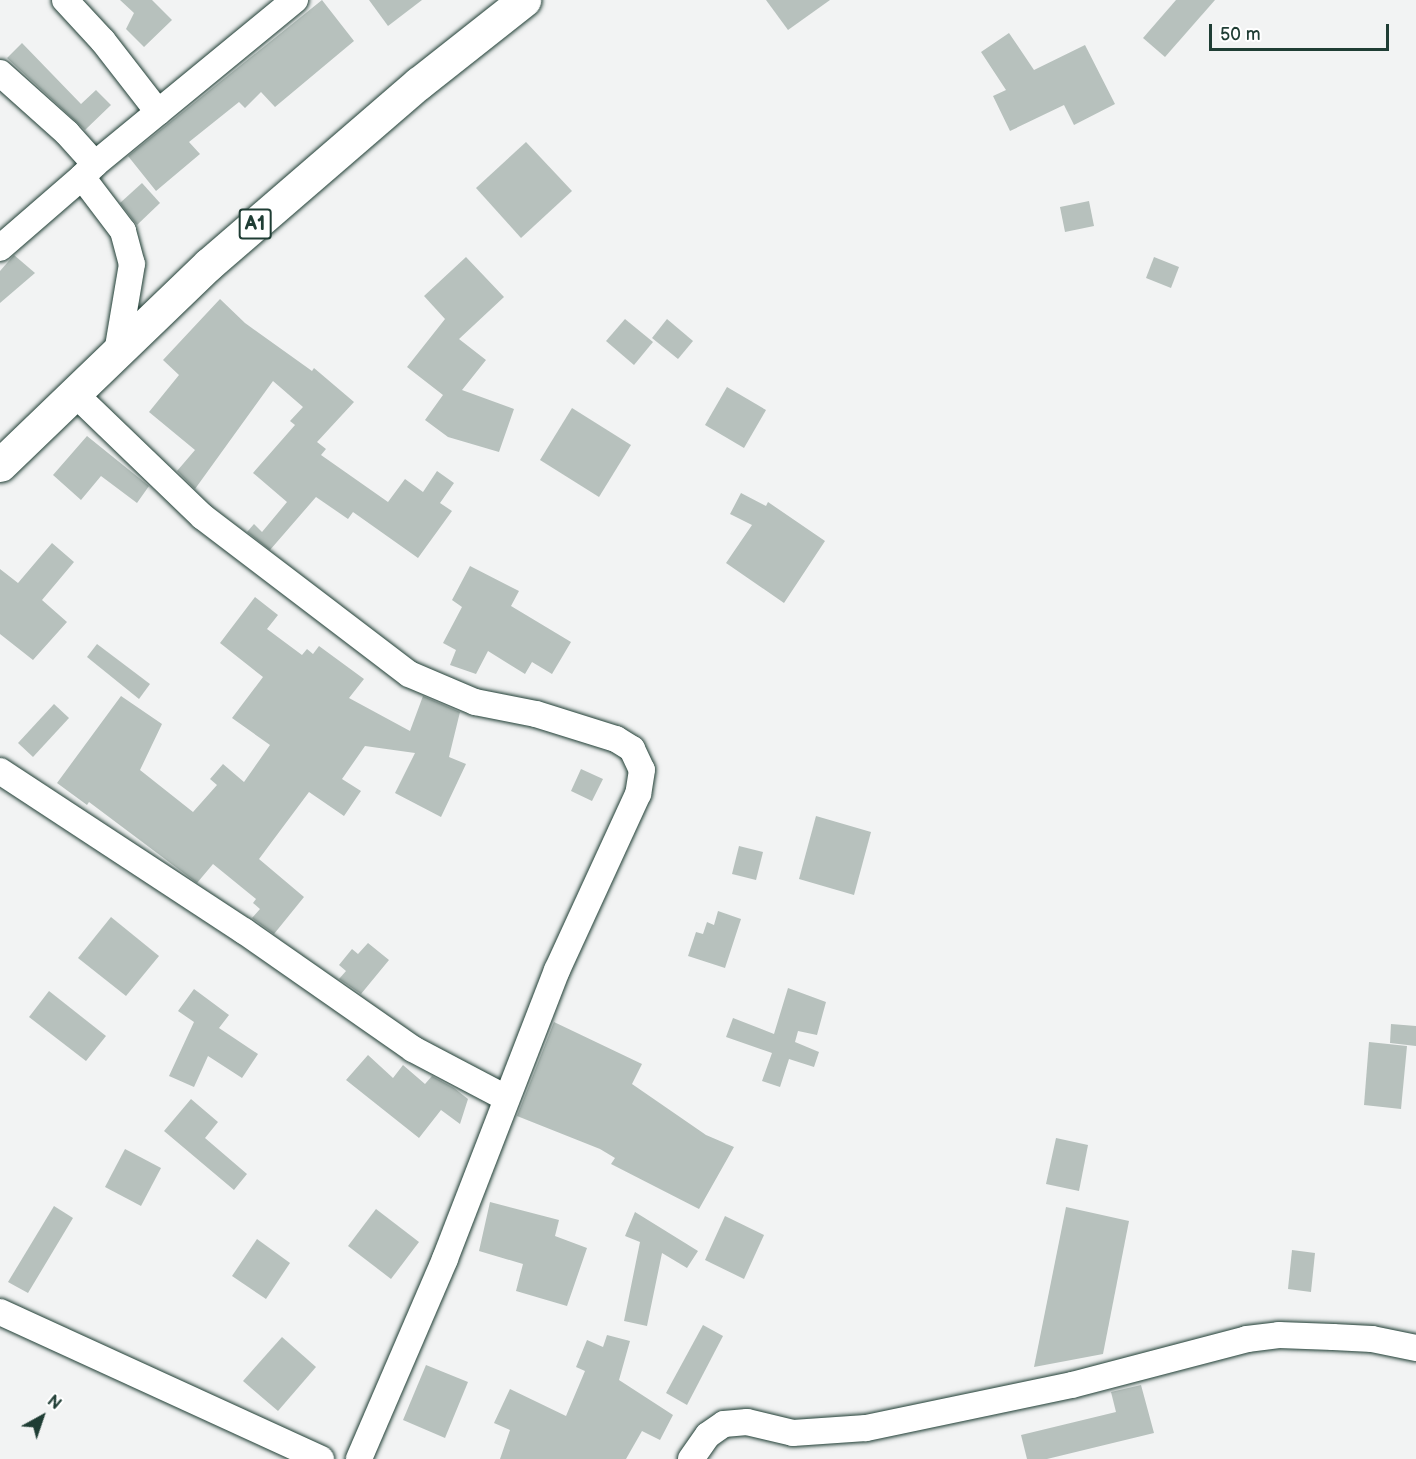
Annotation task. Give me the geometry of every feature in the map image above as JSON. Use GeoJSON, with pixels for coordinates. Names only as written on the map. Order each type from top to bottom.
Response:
{"type":"FeatureCollection","features":[{"type":"Feature","properties":{"kind":"highway","name":"A1"},"geometry":{"type":"LineString","coordinates":[[0,465],[118,347],[419,83],[524,0]]}},
{"type":"Feature","properties":{"kind":"street"},"geometry":{"type":"LineString","coordinates":[[65,0],[158,112]]}},
{"type":"Feature","properties":{"kind":"street"},"geometry":{"type":"LineString","coordinates":[[0,248],[158,112],[295,0]]}},
{"type":"Feature","properties":{"kind":"street"},"geometry":{"type":"LineString","coordinates":[[0,73],[67,133],[118,222],[130,253],[133,274],[118,347]]}},
{"type":"Feature","properties":{"kind":"street"},"geometry":{"type":"LineString","coordinates":[[73,392],[203,518],[409,674],[475,702],[546,717],[616,739],[635,753],[642,770],[638,794],[561,959],[445,1259],[359,1459]]}},
{"type":"Feature","properties":{"kind":"street"},"geometry":{"type":"LineString","coordinates":[[0,771],[235,925],[413,1049],[506,1098]]}},
{"type":"Feature","properties":{"kind":"street"},"geometry":{"type":"LineString","coordinates":[[0,1312],[321,1459]]}},
{"type":"Feature","properties":{"kind":"street"},"geometry":{"type":"LineString","coordinates":[[691,1459],[708,1435],[724,1424],[747,1422],[793,1434],[866,1428],[1072,1385],[1247,1339],[1280,1335],[1343,1337],[1416,1348]]}},
{"type":"Feature","properties":{"kind":"building"},"geometry":{"type":"Polygon","coordinates":[[[120,0],[152,0],[172,20],[144,47],[126,29],[134,13],[120,0]]]}},
{"type":"Feature","properties":{"kind":"building"},"geometry":{"type":"Polygon","coordinates":[[[322,0],[354,41],[275,107],[261,92],[245,108],[239,102],[189,142],[200,154],[156,191],[128,156],[322,0]]]}},
{"type":"Feature","properties":{"kind":"building"},"geometry":{"type":"Polygon","coordinates":[[[369,0],[422,0],[388,26],[369,0]]]}},
{"type":"Feature","properties":{"kind":"building"},"geometry":{"type":"Polygon","coordinates":[[[766,0],[830,0],[788,30],[766,0]]]}},
{"type":"Feature","properties":{"kind":"building"},"geometry":{"type":"Polygon","coordinates":[[[1176,0],[1215,0],[1165,57],[1143,38],[1176,0]]]}},
{"type":"Feature","properties":{"kind":"building"},"geometry":{"type":"Polygon","coordinates":[[[1009,33],[1034,70],[1085,45],[1115,104],[1074,125],[1064,105],[1010,131],[993,96],[1006,90],[981,52],[1009,33]]]}},
{"type":"Feature","properties":{"kind":"building"},"geometry":{"type":"Polygon","coordinates":[[[22,43],[81,104],[96,90],[111,105],[85,130],[7,58],[22,43]]]}},
{"type":"Feature","properties":{"kind":"building"},"geometry":{"type":"Polygon","coordinates":[[[526,142],[572,191],[521,238],[476,188],[526,142]]]}},
{"type":"Feature","properties":{"kind":"building"},"geometry":{"type":"Polygon","coordinates":[[[142,183],[160,203],[137,225],[120,203],[142,183]]]}},
{"type":"Feature","properties":{"kind":"building"},"geometry":{"type":"Polygon","coordinates":[[[1089,201],[1094,226],[1065,232],[1060,207],[1089,201]]]}},
{"type":"Feature","properties":{"kind":"building"},"geometry":{"type":"Polygon","coordinates":[[[14,255],[35,273],[0,303],[0,271],[14,255]]]}},
{"type":"Feature","properties":{"kind":"building"},"geometry":{"type":"Polygon","coordinates":[[[466,257],[504,297],[459,339],[486,360],[462,390],[514,409],[499,452],[448,437],[425,420],[443,395],[407,367],[445,319],[424,296],[466,257]]]}},
{"type":"Feature","properties":{"kind":"building"},"geometry":{"type":"Polygon","coordinates":[[[1154,257],[1179,267],[1171,288],[1146,278],[1154,257]]]}},
{"type":"Feature","properties":{"kind":"building"},"geometry":{"type":"Polygon","coordinates":[[[220,299],[245,323],[312,371],[314,368],[354,402],[317,442],[326,449],[321,455],[388,502],[405,479],[423,492],[437,471],[454,483],[440,503],[452,511],[418,558],[353,512],[348,519],[316,497],[270,550],[247,532],[254,524],[262,532],[287,502],[253,473],[295,425],[290,421],[303,407],[273,381],[195,489],[177,471],[195,450],[149,412],[179,375],[163,360],[220,299]]]}},
{"type":"Feature","properties":{"kind":"building"},"geometry":{"type":"Polygon","coordinates":[[[625,319],[653,342],[634,365],[606,341],[625,319]]]}},
{"type":"Feature","properties":{"kind":"building"},"geometry":{"type":"Polygon","coordinates":[[[667,319],[693,341],[678,359],[652,338],[667,319]]]}},
{"type":"Feature","properties":{"kind":"building"},"geometry":{"type":"Polygon","coordinates":[[[727,387],[766,410],[744,448],[705,425],[727,387]]]}},
{"type":"Feature","properties":{"kind":"building"},"geometry":{"type":"Polygon","coordinates":[[[572,408],[631,445],[599,497],[540,460],[572,408]]]}},
{"type":"Feature","properties":{"kind":"building"},"geometry":{"type":"Polygon","coordinates":[[[87,436],[149,486],[137,503],[101,476],[81,500],[53,475],[87,436]]]}},
{"type":"Feature","properties":{"kind":"building"},"geometry":{"type":"Polygon","coordinates":[[[741,493],[766,506],[768,502],[825,541],[784,603],[726,563],[752,525],[730,514],[741,493]]]}},
{"type":"Feature","properties":{"kind":"building"},"geometry":{"type":"Polygon","coordinates":[[[52,543],[74,562],[42,600],[67,622],[33,660],[0,634],[0,569],[18,583],[52,543]]]}},
{"type":"Feature","properties":{"kind":"building"},"geometry":{"type":"Polygon","coordinates":[[[470,566],[519,591],[511,606],[571,642],[552,674],[532,662],[525,674],[488,651],[476,674],[450,665],[456,650],[443,643],[462,607],[452,600],[470,566]]]}},
{"type":"Feature","properties":{"kind":"building"},"geometry":{"type":"Polygon","coordinates":[[[255,597],[278,615],[267,629],[302,655],[307,649],[313,654],[319,646],[364,679],[349,698],[410,731],[423,696],[460,712],[449,757],[466,764],[441,817],[395,793],[415,753],[365,746],[342,779],[361,791],[344,816],[309,792],[259,859],[304,897],[274,934],[252,918],[260,909],[253,903],[256,899],[213,864],[197,883],[89,802],[87,805],[57,783],[121,696],[162,724],[140,770],[193,812],[217,785],[210,779],[223,764],[244,782],[270,745],[232,718],[263,677],[220,643],[255,597]]]}},
{"type":"Feature","properties":{"kind":"building"},"geometry":{"type":"Polygon","coordinates":[[[97,644],[150,684],[139,699],[87,657],[97,644]]]}},
{"type":"Feature","properties":{"kind":"building"},"geometry":{"type":"Polygon","coordinates":[[[54,704],[69,718],[33,757],[18,743],[54,704]]]}},
{"type":"Feature","properties":{"kind":"building"},"geometry":{"type":"Polygon","coordinates":[[[581,769],[603,779],[592,801],[571,791],[581,769]]]}},
{"type":"Feature","properties":{"kind":"building"},"geometry":{"type":"Polygon","coordinates":[[[816,816],[871,832],[854,895],[799,879],[816,816]]]}},
{"type":"Feature","properties":{"kind":"building"},"geometry":{"type":"Polygon","coordinates":[[[739,846],[763,852],[756,880],[732,874],[739,846]]]}},
{"type":"Feature","properties":{"kind":"building"},"geometry":{"type":"Polygon","coordinates":[[[718,911],[741,919],[725,968],[688,956],[696,932],[703,934],[707,922],[714,925],[718,911]]]}},
{"type":"Feature","properties":{"kind":"building"},"geometry":{"type":"Polygon","coordinates":[[[111,917],[159,956],[126,996],[78,958],[111,917]]]}},
{"type":"Feature","properties":{"kind":"building"},"geometry":{"type":"Polygon","coordinates":[[[368,943],[389,960],[361,994],[339,979],[346,971],[339,965],[352,949],[358,954],[368,943]]]}},
{"type":"Feature","properties":{"kind":"building"},"geometry":{"type":"Polygon","coordinates":[[[788,988],[826,1002],[817,1035],[798,1031],[795,1042],[819,1052],[814,1067],[789,1059],[780,1087],[762,1081],[772,1053],[726,1037],[733,1018],[774,1034],[788,988]]]}},
{"type":"Feature","properties":{"kind":"building"},"geometry":{"type":"Polygon","coordinates":[[[194,989],[229,1015],[219,1028],[258,1054],[242,1078],[208,1056],[194,1087],[169,1076],[194,1022],[178,1011],[194,989]]]}},
{"type":"Feature","properties":{"kind":"building"},"geometry":{"type":"Polygon","coordinates":[[[49,991],[106,1036],[86,1061],[29,1017],[49,991]]]}},
{"type":"Feature","properties":{"kind":"building"},"geometry":{"type":"Polygon","coordinates":[[[554,1022],[642,1064],[632,1084],[706,1135],[734,1147],[699,1209],[611,1164],[615,1158],[600,1149],[517,1116],[554,1022]]]}},
{"type":"Feature","properties":{"kind":"building"},"geometry":{"type":"Polygon","coordinates":[[[1391,1024],[1416,1026],[1416,1046],[1390,1043],[1391,1024]]]}},
{"type":"Feature","properties":{"kind":"building"},"geometry":{"type":"Polygon","coordinates":[[[1369,1042],[1407,1046],[1401,1109],[1364,1105],[1369,1042]]]}},
{"type":"Feature","properties":{"kind":"building"},"geometry":{"type":"Polygon","coordinates":[[[368,1055],[393,1078],[403,1065],[425,1084],[432,1076],[454,1088],[468,1099],[460,1124],[441,1110],[419,1138],[346,1080],[368,1055]]]}},
{"type":"Feature","properties":{"kind":"building"},"geometry":{"type":"Polygon","coordinates":[[[191,1099],[218,1122],[205,1138],[247,1174],[234,1190],[164,1131],[191,1099]]]}},
{"type":"Feature","properties":{"kind":"building"},"geometry":{"type":"Polygon","coordinates":[[[1056,1138],[1088,1145],[1079,1191],[1046,1184],[1056,1138]]]}},
{"type":"Feature","properties":{"kind":"building"},"geometry":{"type":"Polygon","coordinates":[[[125,1149],[161,1168],[141,1206],[105,1187],[125,1149]]]}},
{"type":"Feature","properties":{"kind":"building"},"geometry":{"type":"Polygon","coordinates":[[[490,1202],[559,1220],[555,1236],[587,1248],[567,1306],[516,1291],[523,1264],[479,1251],[490,1202]]]}},
{"type":"Feature","properties":{"kind":"building"},"geometry":{"type":"Polygon","coordinates":[[[54,1206],[73,1218],[28,1293],[8,1282],[54,1206]]]}},
{"type":"Feature","properties":{"kind":"building"},"geometry":{"type":"Polygon","coordinates":[[[1066,1207],[1129,1221],[1103,1354],[1034,1367],[1066,1207]]]}},
{"type":"Feature","properties":{"kind":"building"},"geometry":{"type":"Polygon","coordinates":[[[376,1209],[419,1242],[391,1279],[348,1246],[376,1209]]]}},
{"type":"Feature","properties":{"kind":"building"},"geometry":{"type":"Polygon","coordinates":[[[635,1212],[698,1251],[687,1268],[662,1253],[647,1326],[624,1321],[640,1242],[625,1236],[635,1212]]]}},
{"type":"Feature","properties":{"kind":"building"},"geometry":{"type":"Polygon","coordinates":[[[725,1216],[764,1235],[744,1279],[705,1260],[725,1216]]]}},
{"type":"Feature","properties":{"kind":"building"},"geometry":{"type":"Polygon","coordinates":[[[257,1239],[290,1263],[266,1299],[232,1276],[257,1239]]]}},
{"type":"Feature","properties":{"kind":"building"},"geometry":{"type":"Polygon","coordinates":[[[1292,1250],[1315,1253],[1311,1292],[1288,1289],[1292,1250]]]}},
{"type":"Feature","properties":{"kind":"building"},"geometry":{"type":"Polygon","coordinates":[[[703,1325],[723,1336],[687,1405],[666,1393],[703,1325]]]}},
{"type":"Feature","properties":{"kind":"building"},"geometry":{"type":"Polygon","coordinates":[[[607,1335],[630,1341],[619,1380],[673,1415],[660,1440],[642,1431],[626,1459],[500,1459],[510,1430],[494,1423],[510,1389],[566,1416],[585,1371],[576,1367],[587,1340],[603,1347],[607,1335]]]}},
{"type":"Feature","properties":{"kind":"building"},"geometry":{"type":"Polygon","coordinates":[[[282,1337],[316,1367],[278,1411],[243,1381],[282,1337]]]}},
{"type":"Feature","properties":{"kind":"building"},"geometry":{"type":"Polygon","coordinates":[[[426,1365],[468,1382],[445,1438],[403,1420],[426,1365]]]}},
{"type":"Feature","properties":{"kind":"building"},"geometry":{"type":"Polygon","coordinates":[[[1141,1385],[1154,1433],[1047,1459],[1027,1459],[1021,1435],[1116,1412],[1111,1392],[1141,1385]]]}}]}
